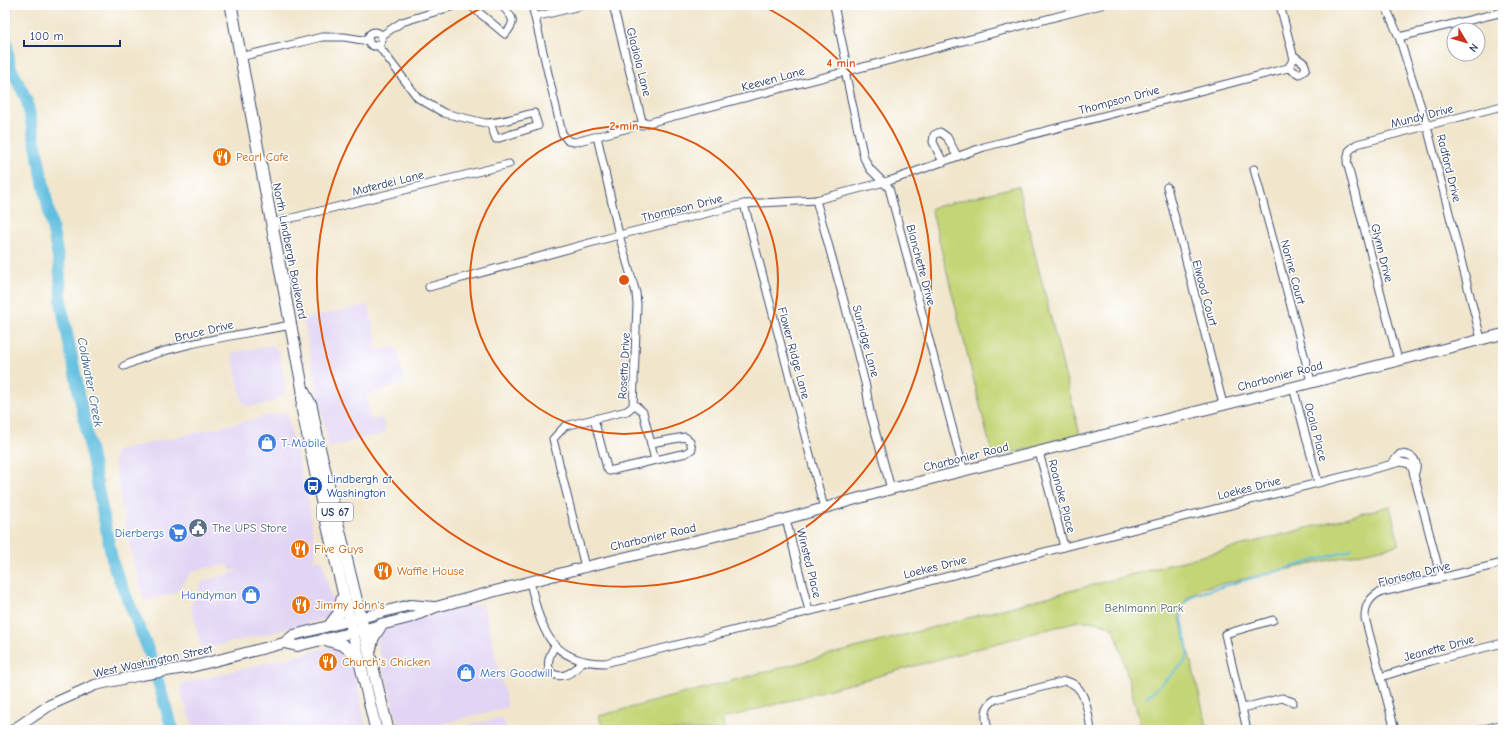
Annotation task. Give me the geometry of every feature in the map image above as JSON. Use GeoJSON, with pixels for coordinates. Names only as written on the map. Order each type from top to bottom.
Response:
{"type":"FeatureCollection","features":[{"type":"Feature","properties":{"kind":"main road","name":"North Lindbergh Boulevard"},"geometry":{"type":"LineString","coordinates":[[230,5],[303,391]]}},
{"type":"Feature","properties":{"kind":"main road","name":"Charbonier Road"},"geometry":{"type":"LineString","coordinates":[[364,629],[412,617],[436,607],[585,567],[786,520],[891,490],[1293,387],[1311,381],[1503,334]]}},
{"type":"Feature","properties":{"kind":"main road","name":"US 67"},"geometry":{"type":"LineString","coordinates":[[303,391],[303,414],[349,621],[376,730]]}},
{"type":"Feature","properties":{"kind":"main road","name":"US 67"},"geometry":{"type":"LineString","coordinates":[[303,391],[311,405],[319,446],[388,730]]}},
{"type":"Feature","properties":{"kind":"main road"},"geometry":{"type":"LineString","coordinates":[[330,626],[339,613],[343,594]]}},
{"type":"Feature","properties":{"kind":"main road","name":"Charbonier Road"},"geometry":{"type":"LineString","coordinates":[[349,621],[410,605],[436,607]]}},
{"type":"Feature","properties":{"kind":"main road","name":"West Washington Street"},"geometry":{"type":"LineString","coordinates":[[12,730],[38,712],[67,697],[109,681],[141,674],[204,664],[284,643],[294,635],[349,621]]}},
{"type":"Feature","properties":{"kind":"main road"},"geometry":{"type":"LineString","coordinates":[[370,654],[373,638],[382,624]]}},
{"type":"Feature","properties":{"kind":"main road","name":"West Washington Street"},"geometry":{"type":"LineString","coordinates":[[284,643],[296,646],[364,629]]}},
{"type":"Feature","properties":{"kind":"main road"},"geometry":{"type":"LineString","coordinates":[[324,639],[343,645],[358,656]]}},
{"type":"Feature","properties":{"kind":"street"},"geometry":{"type":"LineString","coordinates":[[381,36],[402,22],[457,5]]}},
{"type":"Feature","properties":{"kind":"street"},"geometry":{"type":"LineString","coordinates":[[470,5],[505,34],[512,27],[512,21],[510,14],[501,5]]}},
{"type":"Feature","properties":{"kind":"street"},"geometry":{"type":"LineString","coordinates":[[532,5],[535,17],[584,5]]}},
{"type":"Feature","properties":{"kind":"street","name":"Gladiola Lane"},"geometry":{"type":"LineString","coordinates":[[613,5],[643,125]]}},
{"type":"Feature","properties":{"kind":"street","name":"Blanchette Drive"},"geometry":{"type":"LineString","coordinates":[[834,5],[847,66],[845,71],[864,158],[870,169],[889,188],[964,472]]}},
{"type":"Feature","properties":{"kind":"street","name":"Keeven Lane"},"geometry":{"type":"LineString","coordinates":[[535,17],[562,133],[568,141],[575,142],[1100,5]]}},
{"type":"Feature","properties":{"kind":"street","name":"Thompson Drive"},"geometry":{"type":"LineString","coordinates":[[429,287],[619,235],[744,204],[816,200],[882,182],[1012,139],[1291,62],[1280,5]]}},
{"type":"Feature","properties":{"kind":"street","name":"Radford Drive"},"geometry":{"type":"LineString","coordinates":[[1385,5],[1399,37],[1427,126],[1481,340]]}},
{"type":"Feature","properties":{"kind":"street"},"geometry":{"type":"LineString","coordinates":[[1399,37],[1503,12]]}},
{"type":"Feature","properties":{"kind":"street"},"geometry":{"type":"LineString","coordinates":[[369,41],[372,34],[376,32],[381,36]]}},
{"type":"Feature","properties":{"kind":"street"},"geometry":{"type":"LineString","coordinates":[[378,45],[382,40],[381,36]]}},
{"type":"Feature","properties":{"kind":"street"},"geometry":{"type":"LineString","coordinates":[[240,56],[322,37],[344,37],[369,41],[372,45],[378,45]]}},
{"type":"Feature","properties":{"kind":"street"},"geometry":{"type":"LineString","coordinates":[[378,45],[418,98],[432,108],[444,113],[490,123],[496,123],[534,113],[538,126],[496,139],[490,123]]}},
{"type":"Feature","properties":{"kind":"street","name":"Mundy Drive"},"geometry":{"type":"LineString","coordinates":[[1349,151],[1357,144],[1498,107],[1503,109]]}},
{"type":"Feature","properties":{"kind":"street"},"geometry":{"type":"LineString","coordinates":[[942,162],[933,142],[934,135],[940,132],[946,137],[957,156]]}},
{"type":"Feature","properties":{"kind":"street","name":"Rosetta Drive"},"geometry":{"type":"LineString","coordinates":[[585,567],[553,439],[565,426],[627,411],[634,404],[637,305],[636,293],[619,235],[597,136]]}},
{"type":"Feature","properties":{"kind":"street","name":"Glynn Drive"},"geometry":{"type":"LineString","coordinates":[[1349,151],[1347,162],[1398,360]]}},
{"type":"Feature","properties":{"kind":"street","name":"Materdei Lane"},"geometry":{"type":"LineString","coordinates":[[272,223],[509,164]]}},
{"type":"Feature","properties":{"kind":"street","name":"Norine Court"},"geometry":{"type":"LineString","coordinates":[[1254,169],[1311,381]]}},
{"type":"Feature","properties":{"kind":"street","name":"Elwood Court"},"geometry":{"type":"LineString","coordinates":[[1166,187],[1223,404]]}},
{"type":"Feature","properties":{"kind":"street","name":"Sunridge Lane"},"geometry":{"type":"LineString","coordinates":[[816,200],[844,301],[866,387],[870,412],[891,490]]}},
{"type":"Feature","properties":{"kind":"street","name":"Flower Ridge Lane"},"geometry":{"type":"LineString","coordinates":[[744,204],[824,508]]}},
{"type":"Feature","properties":{"kind":"street","name":"Bruce Drive"},"geometry":{"type":"LineString","coordinates":[[124,366],[141,358],[201,342],[291,325]]}},
{"type":"Feature","properties":{"kind":"street","name":"Ocala Place"},"geometry":{"type":"LineString","coordinates":[[1293,387],[1318,482]]}},
{"type":"Feature","properties":{"kind":"street"},"geometry":{"type":"LineString","coordinates":[[634,404],[643,412],[655,460]]}},
{"type":"Feature","properties":{"kind":"street"},"geometry":{"type":"LineString","coordinates":[[594,419],[609,471],[691,451],[692,444],[685,436],[651,443]]}},
{"type":"Feature","properties":{"kind":"street","name":"Roanoke Place"},"geometry":{"type":"LineString","coordinates":[[1039,452],[1064,546]]}},
{"type":"Feature","properties":{"kind":"street","name":"Loekes Drive"},"geometry":{"type":"LineString","coordinates":[[530,582],[543,628],[555,646],[582,662],[605,663],[1318,482],[1391,464],[1406,462],[1412,467],[1442,578]]}},
{"type":"Feature","properties":{"kind":"street","name":"Winsted Place"},"geometry":{"type":"LineString","coordinates":[[786,520],[810,611]]}},
{"type":"Feature","properties":{"kind":"street","name":"Florisota Drive"},"geometry":{"type":"LineString","coordinates":[[1395,730],[1365,618],[1366,605],[1372,597],[1378,593],[1503,563]]}},
{"type":"Feature","properties":{"kind":"street"},"geometry":{"type":"LineString","coordinates":[[1247,730],[1225,634],[1273,620]]}},
{"type":"Feature","properties":{"kind":"street","name":"Jeanette Drive"},"geometry":{"type":"LineString","coordinates":[[1381,677],[1416,666],[1503,643]]}},
{"type":"Feature","properties":{"kind":"street"},"geometry":{"type":"LineString","coordinates":[[555,646],[548,658],[547,665],[554,673],[564,676],[572,673],[582,662]]}},
{"type":"Feature","properties":{"kind":"street"},"geometry":{"type":"LineString","coordinates":[[988,730],[985,713],[987,706],[996,699],[1064,681],[1074,684],[1082,693],[1091,730]]}},
{"type":"Feature","properties":{"kind":"street"},"geometry":{"type":"LineString","coordinates":[[1243,708],[1282,698],[1293,702]]}},
{"type":"Feature","properties":{"kind":"street"},"geometry":{"type":"LineString","coordinates":[[1480,730],[1503,724]]}},
{"type":"Feature","properties":{"kind":"shaded area"},"geometry":{"type":"Polygon","coordinates":[[[368,305],[377,342],[374,350],[396,347],[405,382],[366,396],[371,420],[383,418],[386,433],[329,448],[303,319],[368,305]]]}},
{"type":"Feature","properties":{"kind":"shaded area"},"geometry":{"type":"Polygon","coordinates":[[[272,345],[279,352],[286,389],[275,402],[249,407],[242,402],[232,353],[272,345]]]}},
{"type":"Feature","properties":{"kind":"shaded area"},"geometry":{"type":"Polygon","coordinates":[[[286,412],[308,498],[316,554],[312,561],[322,559],[334,609],[330,617],[203,649],[201,647],[191,606],[201,584],[203,581],[240,571],[230,570],[228,564],[192,571],[176,593],[144,601],[126,532],[114,460],[116,451],[286,412]]]}},
{"type":"Feature","properties":{"kind":"shaded area"},"geometry":{"type":"Polygon","coordinates":[[[483,603],[508,707],[416,730],[400,730],[377,644],[380,632],[387,628],[483,603]]]}},
{"type":"Feature","properties":{"kind":"shaded area"},"geometry":{"type":"Polygon","coordinates":[[[331,647],[340,648],[347,654],[353,664],[367,730],[195,730],[181,694],[181,684],[331,647]]]}},
{"type":"Feature","properties":{"kind":"shaded area"},"geometry":{"type":"Polygon","coordinates":[[[500,718],[504,720],[506,730],[448,730],[500,718]]]}},
{"type":"Feature","properties":{"kind":"green space"},"geometry":{"type":"Polygon","coordinates":[[[1018,186],[1080,435],[993,458],[931,208],[1018,186]]]}},
{"type":"Feature","properties":{"kind":"green space","name":"Behlmann Park"},"geometry":{"type":"Polygon","coordinates":[[[1390,506],[1399,545],[1202,588],[1188,597],[1179,614],[1208,730],[1142,730],[1115,630],[1102,624],[1083,621],[1078,621],[722,719],[725,730],[603,730],[599,716],[1390,506]]]}},
{"type":"Feature","properties":{"kind":"waterway","name":"Coldwater Creek"},"geometry":{"type":"LineString","coordinates":[[5,25],[6,5]]}},
{"type":"Feature","properties":{"kind":"waterway","name":"Coldwater Creek"},"geometry":{"type":"LineString","coordinates":[[5,34],[10,66],[27,101],[59,262],[62,308],[113,564],[150,654],[170,722],[174,730]]}},
{"type":"Feature","properties":{"kind":"waterway"},"geometry":{"type":"LineString","coordinates":[[1146,698],[1185,662],[1188,652],[1181,613],[1186,602],[1191,597],[1196,594],[1348,551],[1352,548]]}},
{"type":"Feature","properties":{"kind":"place","name":"Pearl Cafe"},"geometry":{"type":"Point","coordinates":[222,157]}},
{"type":"Feature","properties":{"kind":"place","name":"T-Mobile"},"geometry":{"type":"Point","coordinates":[267,443]}},
{"type":"Feature","properties":{"kind":"place","name":"Lindbergh at Washington"},"geometry":{"type":"Point","coordinates":[313,486]}},
{"type":"Feature","properties":{"kind":"place","name":"The UPS Store"},"geometry":{"type":"Point","coordinates":[198,528]}},
{"type":"Feature","properties":{"kind":"place","name":"Dierbergs"},"geometry":{"type":"Point","coordinates":[178,533]}},
{"type":"Feature","properties":{"kind":"place","name":"Five Guys"},"geometry":{"type":"Point","coordinates":[300,549]}},
{"type":"Feature","properties":{"kind":"place","name":"Waffle House"},"geometry":{"type":"Point","coordinates":[383,571]}},
{"type":"Feature","properties":{"kind":"place","name":"Handyman"},"geometry":{"type":"Point","coordinates":[251,595]}},
{"type":"Feature","properties":{"kind":"place","name":"Jimmy John's"},"geometry":{"type":"Point","coordinates":[301,605]}},
{"type":"Feature","properties":{"kind":"place","name":"Church's Chicken"},"geometry":{"type":"Point","coordinates":[328,662]}},
{"type":"Feature","properties":{"kind":"place","name":"Mers Goodwill"},"geometry":{"type":"Point","coordinates":[466,673]}}]}
